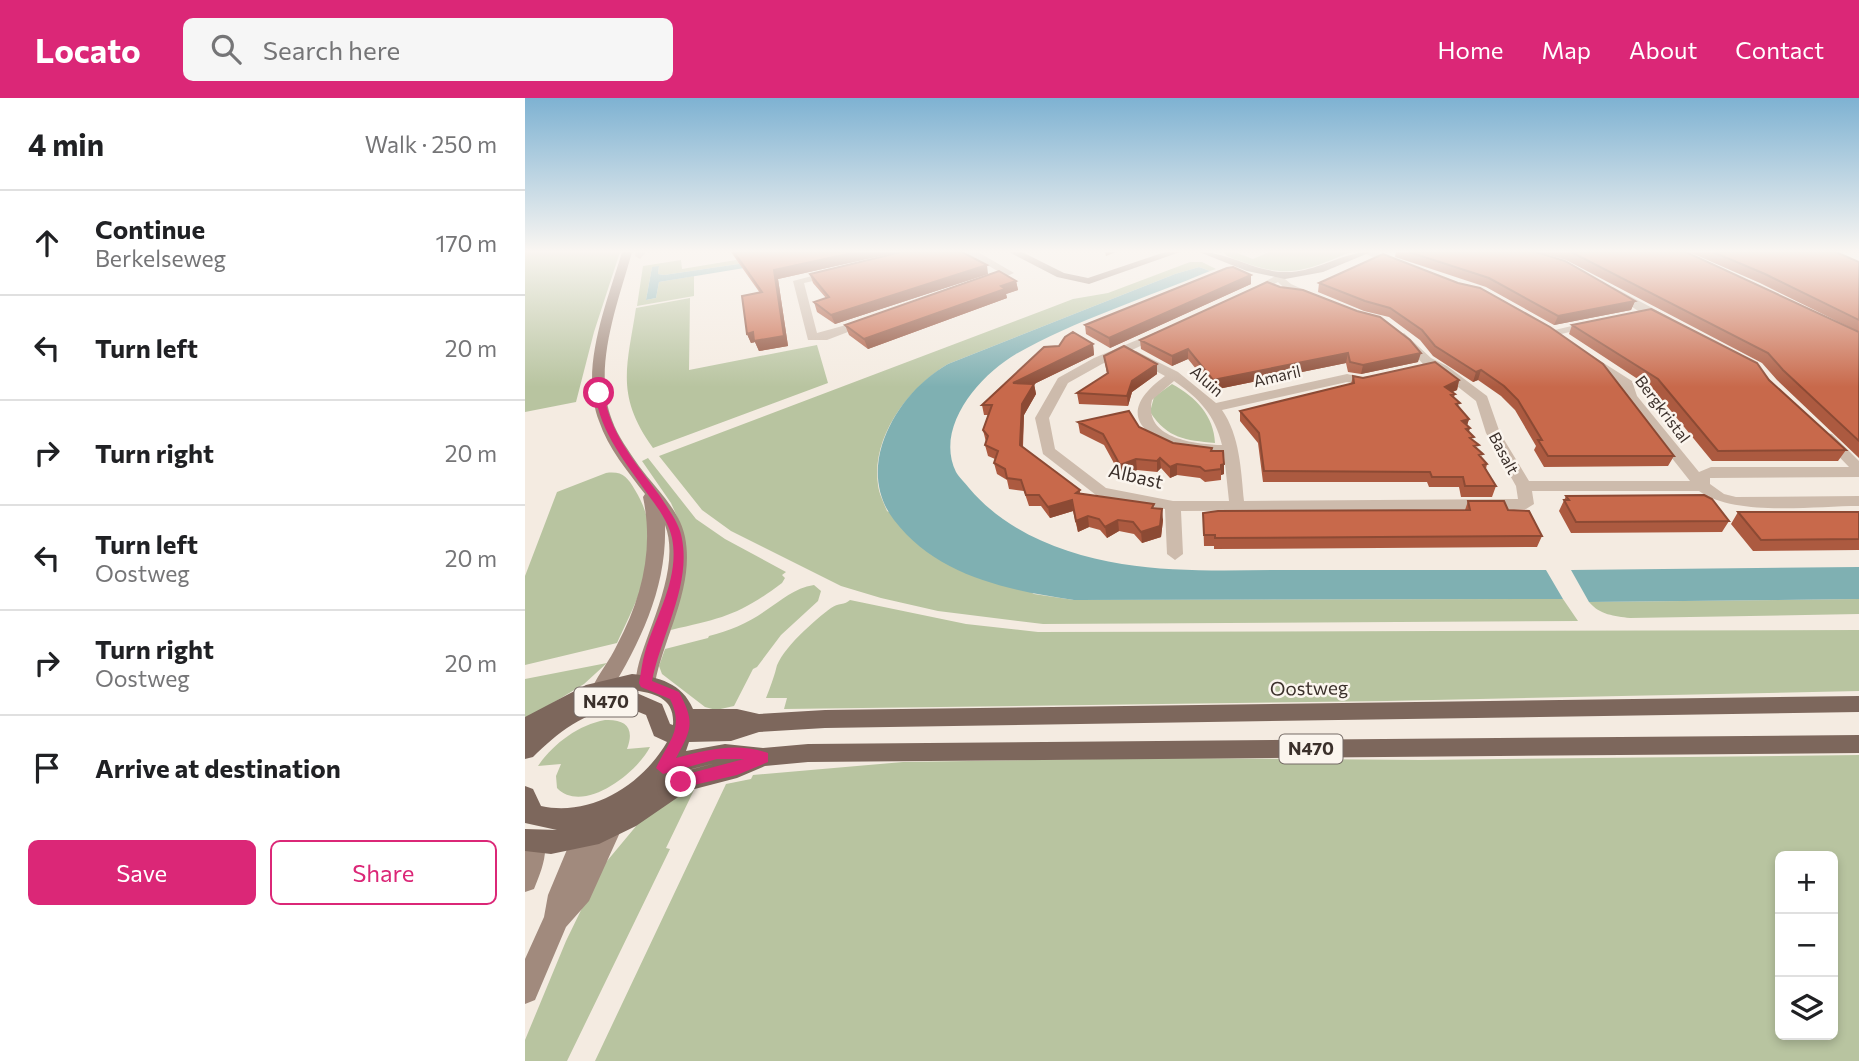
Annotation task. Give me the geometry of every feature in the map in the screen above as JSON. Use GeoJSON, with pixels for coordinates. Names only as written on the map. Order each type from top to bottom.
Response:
{"type":"FeatureCollection","features":[{"type":"Feature","properties":{"kind":"main road","name":"N470"},"geometry":{"type":"LineString","coordinates":[[525,729],[570,701],[602,688],[645,683],[674,695],[680,703],[683,726],[663,768],[585,836],[551,843],[529,840]]}},
{"type":"Feature","properties":{"kind":"main road","name":"N470"},"geometry":{"type":"LineString","coordinates":[[590,706],[602,688]]}},
{"type":"Feature","properties":{"kind":"main road","name":"N470"},"geometry":{"type":"LineString","coordinates":[[525,749],[553,725],[590,706],[613,701],[638,702],[655,710],[663,732],[683,726]]}},
{"type":"Feature","properties":{"kind":"main road","name":"Oostweg"},"geometry":{"type":"LineString","coordinates":[[683,726],[731,732],[759,723],[825,719],[1859,704]]}},
{"type":"Feature","properties":{"kind":"main road","name":"N470"},"geometry":{"type":"LineString","coordinates":[[663,768],[717,753],[742,752],[763,757],[849,753],[1859,744]]}},
{"type":"Feature","properties":{"kind":"main road","name":"N470"},"geometry":{"type":"LineString","coordinates":[[525,796],[533,815],[545,820],[605,820],[696,776],[737,768],[763,757]]}},
{"type":"Feature","properties":{"kind":"street"},"geometry":{"type":"LineString","coordinates":[[616,297],[604,343],[599,393],[601,408],[614,439],[672,525],[677,538],[677,569],[673,592],[652,652],[645,683]]}},
{"type":"Feature","properties":{"kind":"street"},"geometry":{"type":"LineString","coordinates":[[802,297],[811,337],[823,337],[885,316]]}},
{"type":"Feature","properties":{"kind":"street"},"geometry":{"type":"LineString","coordinates":[[1315,297],[1333,304]]}},
{"type":"Feature","properties":{"kind":"street"},"geometry":{"type":"LineString","coordinates":[[1622,297],[1647,312],[1674,323]]}},
{"type":"Feature","properties":{"kind":"street"},"geometry":{"type":"LineString","coordinates":[[1633,315],[1647,312]]}},
{"type":"Feature","properties":{"kind":"street","name":"Bergkristal"},"geometry":{"type":"LineString","coordinates":[[1606,321],[1547,329],[1627,384],[1631,397],[1702,486]]}},
{"type":"Feature","properties":{"kind":"street","name":"Albast"},"geometry":{"type":"LineString","coordinates":[[1172,328],[1126,349],[1105,352],[1063,381],[1042,418],[1048,451],[1101,492],[1173,506],[1526,504],[1524,486]]}},
{"type":"Feature","properties":{"kind":"street","name":"Basalt"},"geometry":{"type":"LineString","coordinates":[[1395,331],[1414,345],[1413,361],[1443,369],[1482,399],[1493,433],[1524,486],[1702,486],[1717,497],[1736,502],[1859,501]]}},
{"type":"Feature","properties":{"kind":"street","name":"Aluin"},"geometry":{"type":"LineString","coordinates":[[1126,349],[1174,376],[1213,408],[1223,423],[1230,450],[1237,506]]}},
{"type":"Feature","properties":{"kind":"street","name":"Amaril"},"geometry":{"type":"LineString","coordinates":[[1347,378],[1349,372],[1373,366]]}},
{"type":"Feature","properties":{"kind":"street"},"geometry":{"type":"LineString","coordinates":[[1174,376],[1147,397],[1143,408],[1146,422],[1157,433],[1175,442],[1199,449],[1230,450]]}},
{"type":"Feature","properties":{"kind":"street","name":"Amaril"},"geometry":{"type":"LineString","coordinates":[[1213,408],[1347,378],[1361,381],[1385,376]]}},
{"type":"Feature","properties":{"kind":"street"},"geometry":{"type":"LineString","coordinates":[[1820,430],[1859,471]]}},
{"type":"Feature","properties":{"kind":"street","name":"Basalt"},"geometry":{"type":"LineString","coordinates":[[1702,486],[1703,476],[1711,472],[1859,471]]}},
{"type":"Feature","properties":{"kind":"street"},"geometry":{"type":"LineString","coordinates":[[602,688],[632,632],[652,572],[657,530],[648,491]]}},
{"type":"Feature","properties":{"kind":"street"},"geometry":{"type":"LineString","coordinates":[[1173,506],[1175,554]]}},
{"type":"Feature","properties":{"kind":"street"},"geometry":{"type":"LineString","coordinates":[[557,918],[580,892],[605,820]]}},
{"type":"Feature","properties":{"kind":"street"},"geometry":{"type":"LineString","coordinates":[[525,990],[557,918],[560,895],[585,836]]}},
{"type":"Feature","properties":{"kind":"street"},"geometry":{"type":"LineString","coordinates":[[525,880],[530,868],[529,840]]}},
{"type":"Feature","properties":{"kind":"green space"},"geometry":{"type":"Polygon","coordinates":[[[525,297],[605,297],[576,402],[525,412],[525,297]]]}},
{"type":"Feature","properties":{"kind":"green space"},"geometry":{"type":"Polygon","coordinates":[[[638,297],[647,297],[646,300],[656,297],[689,297],[637,306],[638,297]]]}},
{"type":"Feature","properties":{"kind":"green space"},"geometry":{"type":"Polygon","coordinates":[[[1117,297],[948,364],[919,386],[906,400],[895,416],[880,449],[878,485],[887,511],[1034,594],[1074,600],[1563,599],[1578,621],[1043,624],[938,611],[841,586],[731,531],[702,510],[659,456],[1073,299],[1117,297]]]}},
{"type":"Feature","properties":{"kind":"green space"},"geometry":{"type":"Polygon","coordinates":[[[690,298],[689,370],[817,345],[828,383],[653,448],[633,412],[627,380],[636,308],[690,298]]]}},
{"type":"Feature","properties":{"kind":"green space"},"geometry":{"type":"Polygon","coordinates":[[[1172,384],[1202,408],[1211,424],[1215,443],[1195,441],[1171,433],[1150,412],[1154,397],[1172,384]]]}},
{"type":"Feature","properties":{"kind":"green space"},"geometry":{"type":"Polygon","coordinates":[[[648,458],[696,519],[725,539],[786,572],[782,575],[785,578],[782,583],[741,609],[671,630],[679,521],[671,503],[642,461],[648,458]]]}},
{"type":"Feature","properties":{"kind":"green space"},"geometry":{"type":"Polygon","coordinates":[[[606,473],[624,476],[645,510],[650,549],[642,587],[634,606],[617,643],[525,665],[525,576],[557,492],[606,473]]]}},
{"type":"Feature","properties":{"kind":"green space"},"geometry":{"type":"Polygon","coordinates":[[[814,585],[821,591],[818,601],[781,635],[753,669],[734,706],[716,710],[705,707],[662,674],[659,666],[665,649],[708,638],[738,626],[794,592],[814,585]]]}},
{"type":"Feature","properties":{"kind":"green space"},"geometry":{"type":"Polygon","coordinates":[[[1859,599],[1859,614],[1630,618],[1603,612],[1589,602],[1859,599]]]}},
{"type":"Feature","properties":{"kind":"green space"},"geometry":{"type":"Polygon","coordinates":[[[850,600],[966,624],[1038,632],[1859,630],[1859,691],[784,709],[787,698],[766,698],[779,661],[791,644],[831,608],[850,600]]]}},
{"type":"Feature","properties":{"kind":"green space"},"geometry":{"type":"Polygon","coordinates":[[[607,663],[584,684],[525,720],[525,679],[607,663]]]}},
{"type":"Feature","properties":{"kind":"green space"},"geometry":{"type":"Polygon","coordinates":[[[605,720],[618,721],[627,726],[630,735],[627,749],[650,747],[622,779],[594,794],[581,797],[568,795],[557,788],[556,776],[561,764],[538,766],[551,750],[567,737],[585,726],[605,720]]]}},
{"type":"Feature","properties":{"kind":"green space"},"geometry":{"type":"Polygon","coordinates":[[[1859,755],[1859,1061],[595,1061],[726,784],[751,779],[753,775],[903,762],[1161,758],[1421,760],[1859,755]]]}},
{"type":"Feature","properties":{"kind":"green space"},"geometry":{"type":"Polygon","coordinates":[[[682,790],[694,790],[666,848],[670,849],[567,1061],[525,1061],[525,1040],[566,941],[602,867],[642,819],[682,790]]]}},
{"type":"Feature","properties":{"kind":"water"},"geometry":{"type":"Polygon","coordinates":[[[1117,297],[1145,297],[1087,320],[1016,354],[988,375],[964,404],[951,438],[951,455],[956,472],[984,504],[1001,518],[1059,548],[1122,564],[1207,570],[1546,570],[1563,599],[1074,600],[1024,591],[975,577],[931,555],[911,539],[888,512],[879,484],[878,465],[882,445],[893,421],[907,398],[926,379],[948,364],[1117,297]]]}},
{"type":"Feature","properties":{"kind":"water"},"geometry":{"type":"Polygon","coordinates":[[[1859,567],[1859,599],[1589,602],[1571,570],[1859,567]]]}},
{"type":"Feature","properties":{"kind":"building"},"geometry":{"type":"Polygon","coordinates":[[[742,297],[778,297],[784,336],[754,341],[753,332],[747,334],[742,297]]]}},
{"type":"Feature","properties":{"kind":"building"},"geometry":{"type":"Polygon","coordinates":[[[829,297],[887,297],[831,315],[814,302],[829,297]]]}},
{"type":"Feature","properties":{"kind":"building"},"geometry":{"type":"Polygon","coordinates":[[[925,297],[983,297],[864,339],[845,325],[925,297]]]}},
{"type":"Feature","properties":{"kind":"building"},"geometry":{"type":"Polygon","coordinates":[[[1155,297],[1202,297],[1109,338],[1085,325],[1155,297]]]}},
{"type":"Feature","properties":{"kind":"building"},"geometry":{"type":"Polygon","coordinates":[[[1234,297],[1321,297],[1380,317],[1410,340],[1421,353],[1363,365],[1350,362],[1348,353],[1213,380],[1188,349],[1172,356],[1140,340],[1234,297]]]}},
{"type":"Feature","properties":{"kind":"building"},"geometry":{"type":"Polygon","coordinates":[[[1355,297],[1496,297],[1550,327],[1603,364],[1674,456],[1548,456],[1538,440],[1542,440],[1518,400],[1504,386],[1481,370],[1476,372],[1435,346],[1422,330],[1390,308],[1355,297]]]}},
{"type":"Feature","properties":{"kind":"building"},"geometry":{"type":"Polygon","coordinates":[[[1523,297],[1628,297],[1635,301],[1558,316],[1523,297]]]}},
{"type":"Feature","properties":{"kind":"building"},"geometry":{"type":"Polygon","coordinates":[[[1659,297],[1783,297],[1859,332],[1859,441],[1783,370],[1768,353],[1659,297]]]}},
{"type":"Feature","properties":{"kind":"building"},"geometry":{"type":"Polygon","coordinates":[[[1812,297],[1859,297],[1859,320],[1812,297]]]}},
{"type":"Feature","properties":{"kind":"building"},"geometry":{"type":"Polygon","coordinates":[[[1651,309],[1757,363],[1769,380],[1846,450],[1718,451],[1658,379],[1572,325],[1651,309]]]}},
{"type":"Feature","properties":{"kind":"building"},"geometry":{"type":"Polygon","coordinates":[[[1073,332],[1093,344],[1013,383],[1034,384],[1022,404],[1020,445],[1080,490],[1076,493],[1154,504],[1152,508],[1162,509],[1160,526],[1141,532],[1133,522],[1118,520],[1105,527],[1099,519],[1088,516],[1076,521],[1072,500],[1048,507],[1039,495],[1026,495],[1021,480],[1007,478],[1005,469],[994,463],[998,451],[985,445],[988,436],[983,430],[992,405],[982,405],[1044,347],[1059,346],[1065,337],[1073,332]]]}},
{"type":"Feature","properties":{"kind":"building"},"geometry":{"type":"Polygon","coordinates":[[[1124,346],[1157,364],[1132,381],[1127,396],[1077,393],[1108,373],[1104,356],[1124,346]]]}},
{"type":"Feature","properties":{"kind":"building"},"geometry":{"type":"Polygon","coordinates":[[[1435,362],[1459,380],[1445,387],[1455,394],[1451,395],[1460,403],[1456,404],[1469,419],[1462,421],[1470,428],[1466,429],[1474,437],[1470,438],[1479,445],[1474,446],[1483,454],[1479,455],[1487,464],[1483,465],[1496,486],[1465,486],[1463,477],[1432,477],[1430,472],[1264,471],[1259,433],[1240,411],[1354,383],[1353,376],[1363,378],[1435,362]]]}},
{"type":"Feature","properties":{"kind":"building"},"geometry":{"type":"Polygon","coordinates":[[[1129,411],[1139,427],[1173,443],[1223,451],[1224,464],[1221,469],[1205,471],[1200,467],[1177,464],[1170,467],[1160,458],[1157,461],[1136,459],[1120,465],[1103,434],[1078,422],[1129,411]]]}},
{"type":"Feature","properties":{"kind":"building"},"geometry":{"type":"Polygon","coordinates":[[[1704,495],[1712,499],[1729,521],[1576,522],[1564,500],[1569,500],[1566,496],[1704,495]]]}},
{"type":"Feature","properties":{"kind":"building"},"geometry":{"type":"Polygon","coordinates":[[[1468,501],[1504,501],[1508,510],[1529,511],[1542,536],[1215,538],[1215,535],[1204,535],[1203,513],[1218,511],[1470,510],[1468,501]]]}},
{"type":"Feature","properties":{"kind":"building"},"geometry":{"type":"Polygon","coordinates":[[[1738,512],[1859,512],[1859,539],[1761,540],[1738,512]]]}},
{"type":"Feature","properties":{"kind":"route"},"geometry":{"type":"LineString","coordinates":[[599,393],[601,408],[614,439],[666,513],[677,538],[677,569],[673,592],[652,652],[645,683],[674,695],[683,713],[682,734],[663,768],[717,753],[742,752],[763,757],[737,768],[696,776],[681,782]]}}]}
